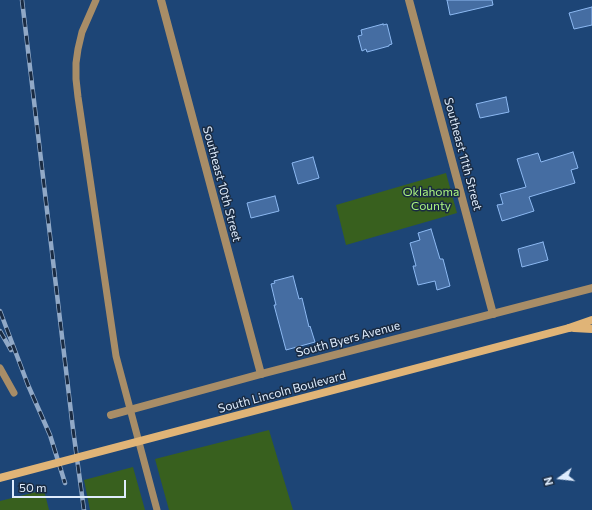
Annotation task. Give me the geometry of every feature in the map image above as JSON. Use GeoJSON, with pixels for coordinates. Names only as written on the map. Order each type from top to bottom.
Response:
{"type":"FeatureCollection","features":[{"type":"Feature","properties":{"kind":"main road"},"geometry":{"type":"LineString","coordinates":[[569,328],[592,320]]}},
{"type":"Feature","properties":{"kind":"main road"},"geometry":{"type":"LineString","coordinates":[[569,328],[592,329]]}},
{"type":"Feature","properties":{"kind":"main road","name":"South Lincoln Boulevard"},"geometry":{"type":"LineString","coordinates":[[0,478],[569,328]]}},
{"type":"Feature","properties":{"kind":"street","name":"Southeast 10th Street"},"geometry":{"type":"LineString","coordinates":[[161,0],[261,374]]}},
{"type":"Feature","properties":{"kind":"street","name":"Southeast 11th Street"},"geometry":{"type":"LineString","coordinates":[[409,0],[494,314]]}},
{"type":"Feature","properties":{"kind":"street","name":"South Byers Avenue"},"geometry":{"type":"LineString","coordinates":[[111,415],[261,374],[592,288]]}},
{"type":"Feature","properties":{"kind":"lane"},"geometry":{"type":"LineString","coordinates":[[96,0],[84,26],[76,63],[80,116],[116,356],[158,510]]}},
{"type":"Feature","properties":{"kind":"lane"},"geometry":{"type":"LineString","coordinates":[[0,368],[14,393]]}},
{"type":"Feature","properties":{"kind":"green space","name":"Oklahoma County"},"geometry":{"type":"Polygon","coordinates":[[[446,173],[457,213],[346,245],[336,205],[446,173]]]}},
{"type":"Feature","properties":{"kind":"green space"},"geometry":{"type":"Polygon","coordinates":[[[269,430],[293,510],[169,510],[155,459],[269,430]]]}},
{"type":"Feature","properties":{"kind":"green space"},"geometry":{"type":"Polygon","coordinates":[[[133,467],[145,510],[90,510],[84,480],[133,467]]]}},
{"type":"Feature","properties":{"kind":"green space"},"geometry":{"type":"Polygon","coordinates":[[[44,490],[49,510],[0,510],[0,501],[44,490]]]}},
{"type":"Feature","properties":{"kind":"building"},"geometry":{"type":"Polygon","coordinates":[[[447,0],[492,0],[493,5],[450,15],[447,0]]]}},
{"type":"Feature","properties":{"kind":"building"},"geometry":{"type":"Polygon","coordinates":[[[592,7],[592,25],[574,29],[569,13],[592,7]]]}},
{"type":"Feature","properties":{"kind":"building"},"geometry":{"type":"Polygon","coordinates":[[[387,24],[392,44],[367,52],[366,49],[362,51],[358,36],[362,35],[361,30],[387,24]]]}},
{"type":"Feature","properties":{"kind":"building"},"geometry":{"type":"Polygon","coordinates":[[[506,97],[509,112],[480,118],[476,104],[506,97]]]}},
{"type":"Feature","properties":{"kind":"building"},"geometry":{"type":"Polygon","coordinates":[[[573,152],[578,168],[571,170],[575,183],[529,197],[534,211],[502,221],[497,205],[503,204],[500,194],[526,187],[517,159],[538,153],[541,162],[573,152]]]}},
{"type":"Feature","properties":{"kind":"building"},"geometry":{"type":"Polygon","coordinates":[[[313,157],[319,178],[298,184],[292,163],[313,157]]]}},
{"type":"Feature","properties":{"kind":"building"},"geometry":{"type":"Polygon","coordinates":[[[275,196],[279,211],[251,218],[247,203],[275,196]]]}},
{"type":"Feature","properties":{"kind":"building"},"geometry":{"type":"Polygon","coordinates":[[[431,229],[440,259],[443,259],[450,286],[437,290],[435,281],[418,285],[413,266],[416,266],[410,243],[420,240],[418,233],[431,229]]]}},
{"type":"Feature","properties":{"kind":"building"},"geometry":{"type":"Polygon","coordinates":[[[543,242],[548,260],[522,267],[518,249],[543,242]]]}},
{"type":"Feature","properties":{"kind":"building"},"geometry":{"type":"Polygon","coordinates":[[[293,276],[299,299],[302,298],[309,327],[310,326],[315,342],[286,350],[274,305],[276,305],[271,284],[275,283],[274,281],[293,276]]]}},
{"type":"Feature","properties":{"kind":"railway"},"geometry":{"type":"LineString","coordinates":[[22,0],[84,510]]}},
{"type":"Feature","properties":{"kind":"railway"},"geometry":{"type":"LineString","coordinates":[[0,311],[28,385],[50,435],[65,483]]}},
{"type":"Feature","properties":{"kind":"railway"},"geometry":{"type":"LineString","coordinates":[[0,331],[11,350]]}}]}
